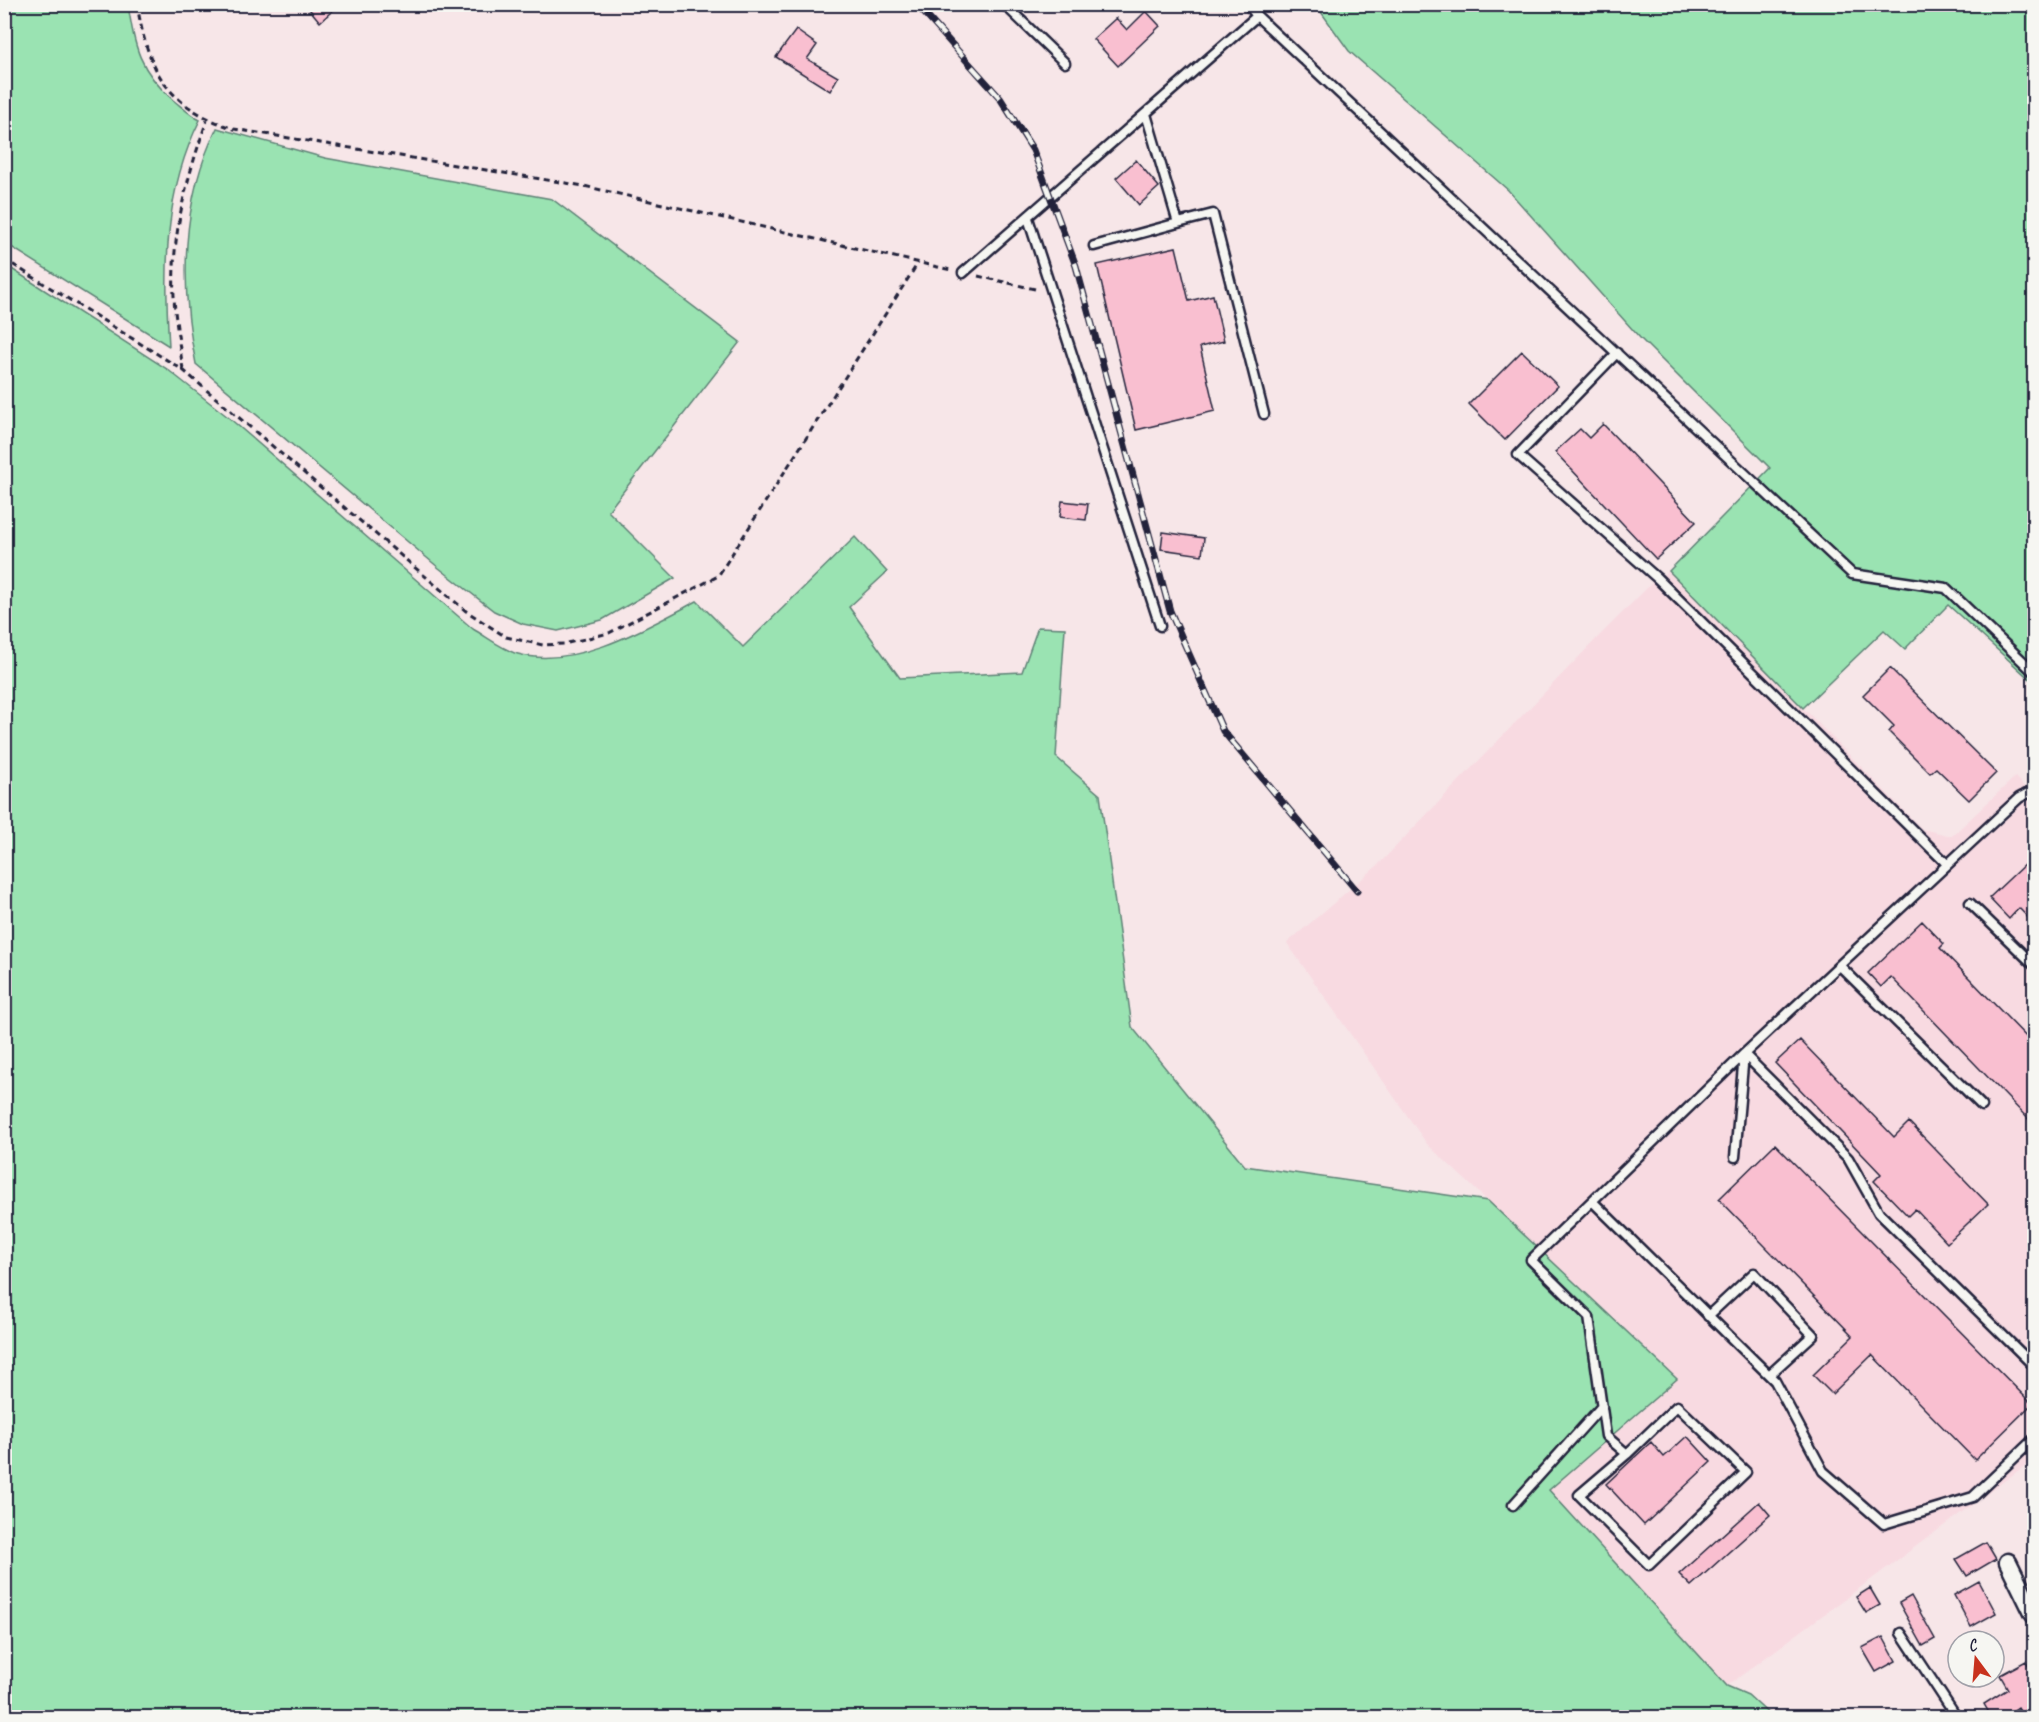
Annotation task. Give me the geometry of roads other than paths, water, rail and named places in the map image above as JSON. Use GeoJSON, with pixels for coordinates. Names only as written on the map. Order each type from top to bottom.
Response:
{"type":"FeatureCollection","features":[{"type":"Feature","properties":{"kind":"street"},"geometry":{"type":"LineString","coordinates":[[2008,1562],[2034,1615]]}},
{"type":"Feature","properties":{"kind":"lane"},"geometry":{"type":"LineString","coordinates":[[1004,4],[1065,63]]}},
{"type":"Feature","properties":{"kind":"lane"},"geometry":{"type":"LineString","coordinates":[[1248,4],[1257,16],[1852,574],[1946,588],[2034,672]]}},
{"type":"Feature","properties":{"kind":"lane"},"geometry":{"type":"LineString","coordinates":[[963,273],[1257,16]]}},
{"type":"Feature","properties":{"kind":"lane"},"geometry":{"type":"LineString","coordinates":[[1146,114],[1178,223]]}},
{"type":"Feature","properties":{"kind":"lane"},"geometry":{"type":"LineString","coordinates":[[1094,246],[1213,214],[1264,414]]}},
{"type":"Feature","properties":{"kind":"lane"},"geometry":{"type":"LineString","coordinates":[[1028,218],[1050,293],[1160,626]]}},
{"type":"Feature","properties":{"kind":"lane"},"geometry":{"type":"LineString","coordinates":[[1617,353],[1518,455],[1657,578],[1947,864]]}},
{"type":"Feature","properties":{"kind":"lane"},"geometry":{"type":"LineString","coordinates":[[1626,1454],[1606,1436],[1589,1317],[1531,1260],[1744,1054],[1947,864],[2019,798],[2034,790]]}},
{"type":"Feature","properties":{"kind":"lane"},"geometry":{"type":"LineString","coordinates":[[1970,903],[2034,964]]}},
{"type":"Feature","properties":{"kind":"lane"},"geometry":{"type":"LineString","coordinates":[[1840,966],[1982,1106]]}},
{"type":"Feature","properties":{"kind":"lane"},"geometry":{"type":"LineString","coordinates":[[1735,1157],[1744,1054]]}},
{"type":"Feature","properties":{"kind":"lane"},"geometry":{"type":"LineString","coordinates":[[1744,1054],[1848,1158],[1879,1212],[2034,1366]]}},
{"type":"Feature","properties":{"kind":"lane"},"geometry":{"type":"LineString","coordinates":[[1592,1201],[1775,1381],[1823,1471],[1884,1524],[1973,1497],[2034,1439]]}},
{"type":"Feature","properties":{"kind":"lane"},"geometry":{"type":"LineString","coordinates":[[1708,1316],[1754,1273],[1812,1335],[1769,1375]]}},
{"type":"Feature","properties":{"kind":"lane"},"geometry":{"type":"LineString","coordinates":[[1513,1505],[1602,1406]]}},
{"type":"Feature","properties":{"kind":"lane"},"geometry":{"type":"LineString","coordinates":[[1677,1406],[1746,1472],[1649,1565],[1579,1495],[1626,1454],[1677,1406]]}},
{"type":"Feature","properties":{"kind":"lane"},"geometry":{"type":"LineString","coordinates":[[1900,1633],[1957,1718]]}},
{"type":"Feature","properties":{"kind":"railway"},"geometry":{"type":"LineString","coordinates":[[916,4],[1000,98],[1033,150],[1076,266],[1170,611],[1223,731],[1357,891]]}}]}
